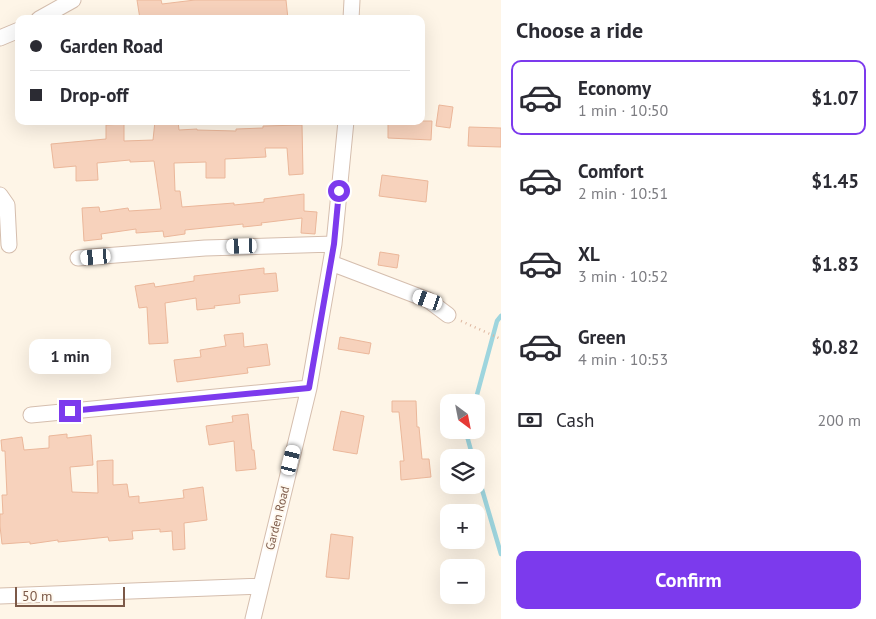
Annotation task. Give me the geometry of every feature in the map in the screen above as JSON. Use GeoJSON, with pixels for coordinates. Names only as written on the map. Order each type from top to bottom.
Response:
{"type":"FeatureCollection","features":[{"type":"Feature","properties":{"kind":"street"},"geometry":{"type":"LineString","coordinates":[[46,15],[73,0]]}},
{"type":"Feature","properties":{"kind":"street"},"geometry":{"type":"LineString","coordinates":[[351,15],[352,0]]}},
{"type":"Feature","properties":{"kind":"street"},"geometry":{"type":"LineString","coordinates":[[0,38],[15,32]]}},
{"type":"Feature","properties":{"kind":"street","name":"Garden Road"},"geometry":{"type":"LineString","coordinates":[[253,619],[309,388],[334,244],[346,125]]}},
{"type":"Feature","properties":{"kind":"street"},"geometry":{"type":"LineString","coordinates":[[0,195],[7,205],[9,245]]}},
{"type":"Feature","properties":{"kind":"street"},"geometry":{"type":"LineString","coordinates":[[78,258],[204,248],[334,244]]}},
{"type":"Feature","properties":{"kind":"street"},"geometry":{"type":"LineString","coordinates":[[331,263],[428,300],[448,315]]}},
{"type":"Feature","properties":{"kind":"street"},"geometry":{"type":"LineString","coordinates":[[31,414],[309,388]]}},
{"type":"Feature","properties":{"kind":"street"},"geometry":{"type":"LineString","coordinates":[[0,596],[260,586]]}},
{"type":"Feature","properties":{"kind":"path"},"geometry":{"type":"LineString","coordinates":[[448,315],[501,339]]}},
{"type":"Feature","properties":{"kind":"building"},"geometry":{"type":"Polygon","coordinates":[[[137,0],[161,0],[162,4],[195,0],[286,0],[288,15],[139,15],[137,0]]]}},
{"type":"Feature","properties":{"kind":"building"},"geometry":{"type":"Polygon","coordinates":[[[439,105],[453,107],[450,128],[436,126],[439,105]]]}},
{"type":"Feature","properties":{"kind":"building"},"geometry":{"type":"Polygon","coordinates":[[[425,121],[432,121],[431,140],[388,138],[388,125],[425,125],[425,121]]]}},
{"type":"Feature","properties":{"kind":"building"},"geometry":{"type":"Polygon","coordinates":[[[106,125],[124,125],[124,141],[153,140],[155,125],[178,125],[179,130],[236,131],[236,129],[263,128],[263,126],[302,125],[303,174],[289,175],[287,148],[265,148],[266,157],[225,159],[225,178],[206,178],[206,162],[174,163],[175,191],[180,191],[182,207],[264,202],[264,199],[304,194],[304,211],[317,212],[315,234],[301,233],[302,218],[243,227],[243,224],[185,230],[185,234],[164,237],[163,231],[136,233],[136,229],[101,234],[102,239],[84,241],[82,208],[99,207],[100,212],[128,208],[129,211],[161,209],[154,161],[130,162],[130,160],[97,163],[98,180],[76,181],[76,166],[54,168],[51,144],[106,139],[106,125]]]}},
{"type":"Feature","properties":{"kind":"building"},"geometry":{"type":"Polygon","coordinates":[[[469,127],[501,128],[501,147],[468,146],[469,127]]]}},
{"type":"Feature","properties":{"kind":"building"},"geometry":{"type":"Polygon","coordinates":[[[382,175],[428,181],[426,202],[379,196],[382,175]]]}},
{"type":"Feature","properties":{"kind":"building"},"geometry":{"type":"Polygon","coordinates":[[[380,252],[399,255],[397,268],[378,265],[380,252]]]}},
{"type":"Feature","properties":{"kind":"building"},"geometry":{"type":"Polygon","coordinates":[[[264,268],[264,274],[276,273],[278,291],[239,295],[240,303],[197,310],[196,298],[165,303],[168,343],[149,344],[147,307],[139,308],[135,286],[154,283],[155,287],[194,281],[194,276],[264,268]]]}},
{"type":"Feature","properties":{"kind":"building"},"geometry":{"type":"Polygon","coordinates":[[[243,333],[244,347],[267,344],[270,365],[247,368],[248,373],[177,382],[174,360],[201,357],[200,350],[226,346],[224,335],[243,333]]]}},
{"type":"Feature","properties":{"kind":"building"},"geometry":{"type":"Polygon","coordinates":[[[340,337],[371,343],[369,354],[338,349],[340,337]]]}},
{"type":"Feature","properties":{"kind":"building"},"geometry":{"type":"Polygon","coordinates":[[[392,401],[416,401],[417,427],[419,427],[422,459],[429,459],[431,477],[401,480],[400,461],[404,461],[399,412],[392,412],[392,401]]]}},
{"type":"Feature","properties":{"kind":"building"},"geometry":{"type":"Polygon","coordinates":[[[341,411],[364,416],[357,454],[333,450],[341,411]]]}},
{"type":"Feature","properties":{"kind":"building"},"geometry":{"type":"Polygon","coordinates":[[[248,414],[256,469],[236,471],[234,441],[209,445],[206,426],[233,422],[232,416],[248,414]]]}},
{"type":"Feature","properties":{"kind":"building"},"geometry":{"type":"Polygon","coordinates":[[[67,434],[67,438],[91,435],[93,465],[70,467],[72,492],[98,493],[97,461],[113,460],[113,485],[127,484],[129,497],[139,496],[139,503],[184,498],[183,490],[203,487],[207,520],[184,523],[185,549],[173,550],[172,531],[160,532],[160,529],[132,531],[133,539],[109,541],[108,537],[30,544],[30,542],[2,544],[0,514],[3,514],[2,495],[7,495],[5,451],[2,451],[1,440],[22,437],[24,450],[49,448],[49,436],[67,434]]]}},
{"type":"Feature","properties":{"kind":"building"},"geometry":{"type":"Polygon","coordinates":[[[331,534],[353,537],[349,579],[326,577],[331,534]]]}},
{"type":"Feature","properties":{"kind":"waterway"},"geometry":{"type":"LineString","coordinates":[[477,394],[497,321],[501,316]]}},
{"type":"Feature","properties":{"kind":"waterway"},"geometry":{"type":"LineString","coordinates":[[468,439],[471,449]]}},
{"type":"Feature","properties":{"kind":"waterway"},"geometry":{"type":"LineString","coordinates":[[483,494],[501,554]]}},
{"type":"Feature","properties":{"kind":"route"},"geometry":{"type":"LineString","coordinates":[[70,411],[309,388],[334,244],[339,191]]}}]}
